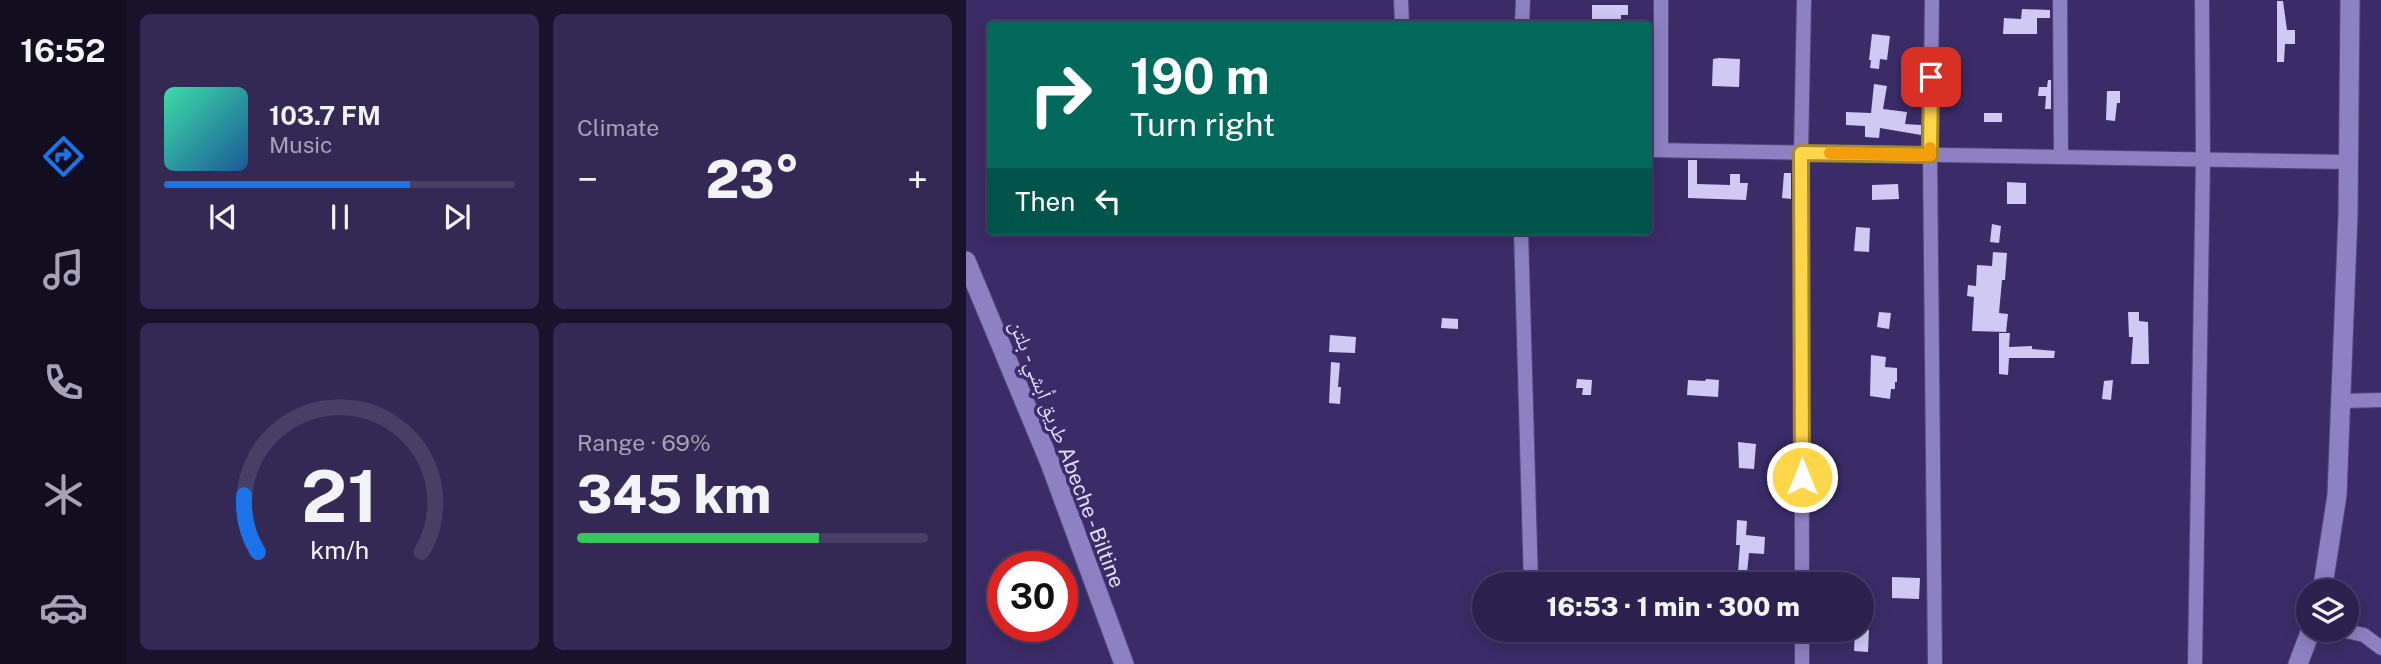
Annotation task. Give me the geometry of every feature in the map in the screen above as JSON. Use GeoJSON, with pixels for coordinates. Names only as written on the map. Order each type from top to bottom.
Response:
{"type":"FeatureCollection","features":[{"type":"Feature","properties":{"kind":"street"},"geometry":{"type":"LineString","coordinates":[[1401,0],[1402,21]]}},
{"type":"Feature","properties":{"kind":"street"},"geometry":{"type":"LineString","coordinates":[[1522,21],[1523,0]]}},
{"type":"Feature","properties":{"kind":"street"},"geometry":{"type":"LineString","coordinates":[[1661,0],[1655,150],[2348,162]]}},
{"type":"Feature","properties":{"kind":"street"},"geometry":{"type":"LineString","coordinates":[[1802,572],[1801,153],[1804,0]]}},
{"type":"Feature","properties":{"kind":"street"},"geometry":{"type":"LineString","coordinates":[[1931,0],[1935,664]]}},
{"type":"Feature","properties":{"kind":"street"},"geometry":{"type":"LineString","coordinates":[[2060,0],[2061,156]]}},
{"type":"Feature","properties":{"kind":"street"},"geometry":{"type":"LineString","coordinates":[[2195,664],[2203,158],[2202,0]]}},
{"type":"Feature","properties":{"kind":"street"},"geometry":{"type":"LineString","coordinates":[[2324,579],[2337,495],[2348,162],[2350,0]]}},
{"type":"Feature","properties":{"kind":"street"},"geometry":{"type":"LineString","coordinates":[[1521,235],[1531,572]]}},
{"type":"Feature","properties":{"kind":"street","name":"طريق أبشي - بلتن Abeche - Biltine"},"geometry":{"type":"LineString","coordinates":[[966,261],[1050,463],[1124,664]]}},
{"type":"Feature","properties":{"kind":"street"},"geometry":{"type":"LineString","coordinates":[[2341,401],[2381,400]]}},
{"type":"Feature","properties":{"kind":"street"},"geometry":{"type":"LineString","coordinates":[[2359,634],[2381,648]]}},
{"type":"Feature","properties":{"kind":"street"},"geometry":{"type":"LineString","coordinates":[[1802,642],[1802,664]]}},
{"type":"Feature","properties":{"kind":"street"},"geometry":{"type":"LineString","coordinates":[[2298,664],[2306,642]]}},
{"type":"Feature","properties":{"kind":"building"},"geometry":{"type":"Polygon","coordinates":[[[2277,1],[2283,1],[2287,30],[2295,30],[2295,44],[2285,44],[2284,62],[2277,62],[2277,1]]]}},
{"type":"Feature","properties":{"kind":"building"},"geometry":{"type":"Polygon","coordinates":[[[1592,5],[1628,5],[1628,15],[1621,15],[1621,21],[1592,21],[1592,5]]]}},
{"type":"Feature","properties":{"kind":"building"},"geometry":{"type":"Polygon","coordinates":[[[2022,9],[2050,10],[2050,18],[2037,18],[2037,34],[2003,34],[2004,18],[2021,19],[2022,9]]]}},
{"type":"Feature","properties":{"kind":"building"},"geometry":{"type":"Polygon","coordinates":[[[1872,34],[1890,36],[1887,60],[1880,59],[1879,69],[1870,68],[1872,34]]]}},
{"type":"Feature","properties":{"kind":"building"},"geometry":{"type":"Polygon","coordinates":[[[1713,59],[1740,59],[1739,87],[1712,86],[1713,59]]]}},
{"type":"Feature","properties":{"kind":"building"},"geometry":{"type":"Polygon","coordinates":[[[2048,80],[2051,80],[2051,109],[2045,109],[2046,96],[2038,96],[2039,87],[2047,87],[2048,80]]]}},
{"type":"Feature","properties":{"kind":"building"},"geometry":{"type":"Polygon","coordinates":[[[1874,84],[1887,86],[1883,109],[1907,112],[1905,124],[1921,125],[1921,135],[1880,128],[1879,138],[1865,137],[1865,126],[1846,125],[1846,112],[1871,113],[1874,84]]]}},
{"type":"Feature","properties":{"kind":"building"},"geometry":{"type":"Polygon","coordinates":[[[2107,91],[2120,91],[2115,121],[2106,120],[2107,91]]]}},
{"type":"Feature","properties":{"kind":"building"},"geometry":{"type":"Polygon","coordinates":[[[1984,113],[2002,113],[2002,122],[1984,122],[1984,113]]]}},
{"type":"Feature","properties":{"kind":"building"},"geometry":{"type":"Polygon","coordinates":[[[1688,160],[1697,160],[1697,184],[1730,185],[1730,174],[1740,174],[1740,183],[1748,183],[1746,200],[1688,198],[1688,160]]]}},
{"type":"Feature","properties":{"kind":"building"},"geometry":{"type":"Polygon","coordinates":[[[1784,173],[1791,173],[1791,199],[1782,198],[1784,173]]]}},
{"type":"Feature","properties":{"kind":"building"},"geometry":{"type":"Polygon","coordinates":[[[2007,182],[2026,183],[2026,204],[2007,204],[2007,182]]]}},
{"type":"Feature","properties":{"kind":"building"},"geometry":{"type":"Polygon","coordinates":[[[1898,184],[1899,199],[1872,200],[1872,185],[1898,184]]]}},
{"type":"Feature","properties":{"kind":"building"},"geometry":{"type":"Polygon","coordinates":[[[1992,224],[2001,226],[1999,243],[1990,242],[1992,224]]]}},
{"type":"Feature","properties":{"kind":"building"},"geometry":{"type":"Polygon","coordinates":[[[1856,227],[1870,228],[1869,252],[1854,251],[1856,227]]]}},
{"type":"Feature","properties":{"kind":"building"},"geometry":{"type":"Polygon","coordinates":[[[1993,252],[2007,253],[1999,313],[2008,314],[2006,332],[1972,331],[1974,297],[1967,296],[1968,285],[1976,286],[1977,265],[1992,266],[1993,252]]]}},
{"type":"Feature","properties":{"kind":"building"},"geometry":{"type":"Polygon","coordinates":[[[1879,312],[1891,313],[1889,329],[1877,327],[1879,312]]]}},
{"type":"Feature","properties":{"kind":"building"},"geometry":{"type":"Polygon","coordinates":[[[2128,312],[2139,312],[2139,321],[2148,322],[2149,364],[2131,364],[2133,337],[2129,337],[2128,312]]]}},
{"type":"Feature","properties":{"kind":"building"},"geometry":{"type":"Polygon","coordinates":[[[1442,318],[1458,319],[1458,329],[1441,328],[1442,318]]]}},
{"type":"Feature","properties":{"kind":"building"},"geometry":{"type":"Polygon","coordinates":[[[1999,333],[2010,333],[2009,347],[2032,346],[2032,349],[2055,351],[2054,358],[2009,358],[2008,375],[1999,374],[1999,333]]]}},
{"type":"Feature","properties":{"kind":"building"},"geometry":{"type":"Polygon","coordinates":[[[1330,335],[1356,337],[1355,353],[1329,352],[1330,335]]]}},
{"type":"Feature","properties":{"kind":"building"},"geometry":{"type":"Polygon","coordinates":[[[1871,355],[1886,357],[1885,367],[1897,368],[1897,382],[1895,389],[1891,389],[1890,399],[1870,396],[1871,355]]]}},
{"type":"Feature","properties":{"kind":"building"},"geometry":{"type":"Polygon","coordinates":[[[1331,362],[1340,363],[1340,404],[1329,403],[1331,362]]]}},
{"type":"Feature","properties":{"kind":"building"},"geometry":{"type":"Polygon","coordinates":[[[1577,379],[1592,380],[1591,395],[1582,395],[1583,388],[1576,388],[1577,379]]]}},
{"type":"Feature","properties":{"kind":"building"},"geometry":{"type":"Polygon","coordinates":[[[1688,380],[1719,380],[1718,397],[1687,395],[1688,380]]]}},
{"type":"Feature","properties":{"kind":"building"},"geometry":{"type":"Polygon","coordinates":[[[2113,380],[2111,400],[2102,399],[2104,381],[2113,380]]]}},
{"type":"Feature","properties":{"kind":"building"},"geometry":{"type":"Polygon","coordinates":[[[1738,442],[1756,444],[1754,469],[1739,468],[1738,442]]]}},
{"type":"Feature","properties":{"kind":"building"},"geometry":{"type":"Polygon","coordinates":[[[1737,520],[1747,521],[1746,535],[1765,537],[1764,554],[1749,553],[1747,572],[1738,572],[1740,545],[1736,545],[1737,520]]]}},
{"type":"Feature","properties":{"kind":"building"},"geometry":{"type":"Polygon","coordinates":[[[1892,577],[1920,578],[1919,599],[1892,598],[1892,577]]]}},
{"type":"Feature","properties":{"kind":"building"},"geometry":{"type":"Polygon","coordinates":[[[1854,642],[1868,642],[1868,652],[1854,651],[1854,642]]]}},
{"type":"Feature","properties":{"kind":"slow traffic"},"geometry":{"type":"LineString","coordinates":[[1830,153],[1930,155],[1930,148]]}},
{"type":"Feature","properties":{"kind":"route"},"geometry":{"type":"LineString","coordinates":[[1802,477],[1801,153],[1930,155],[1931,77]]}}]}
